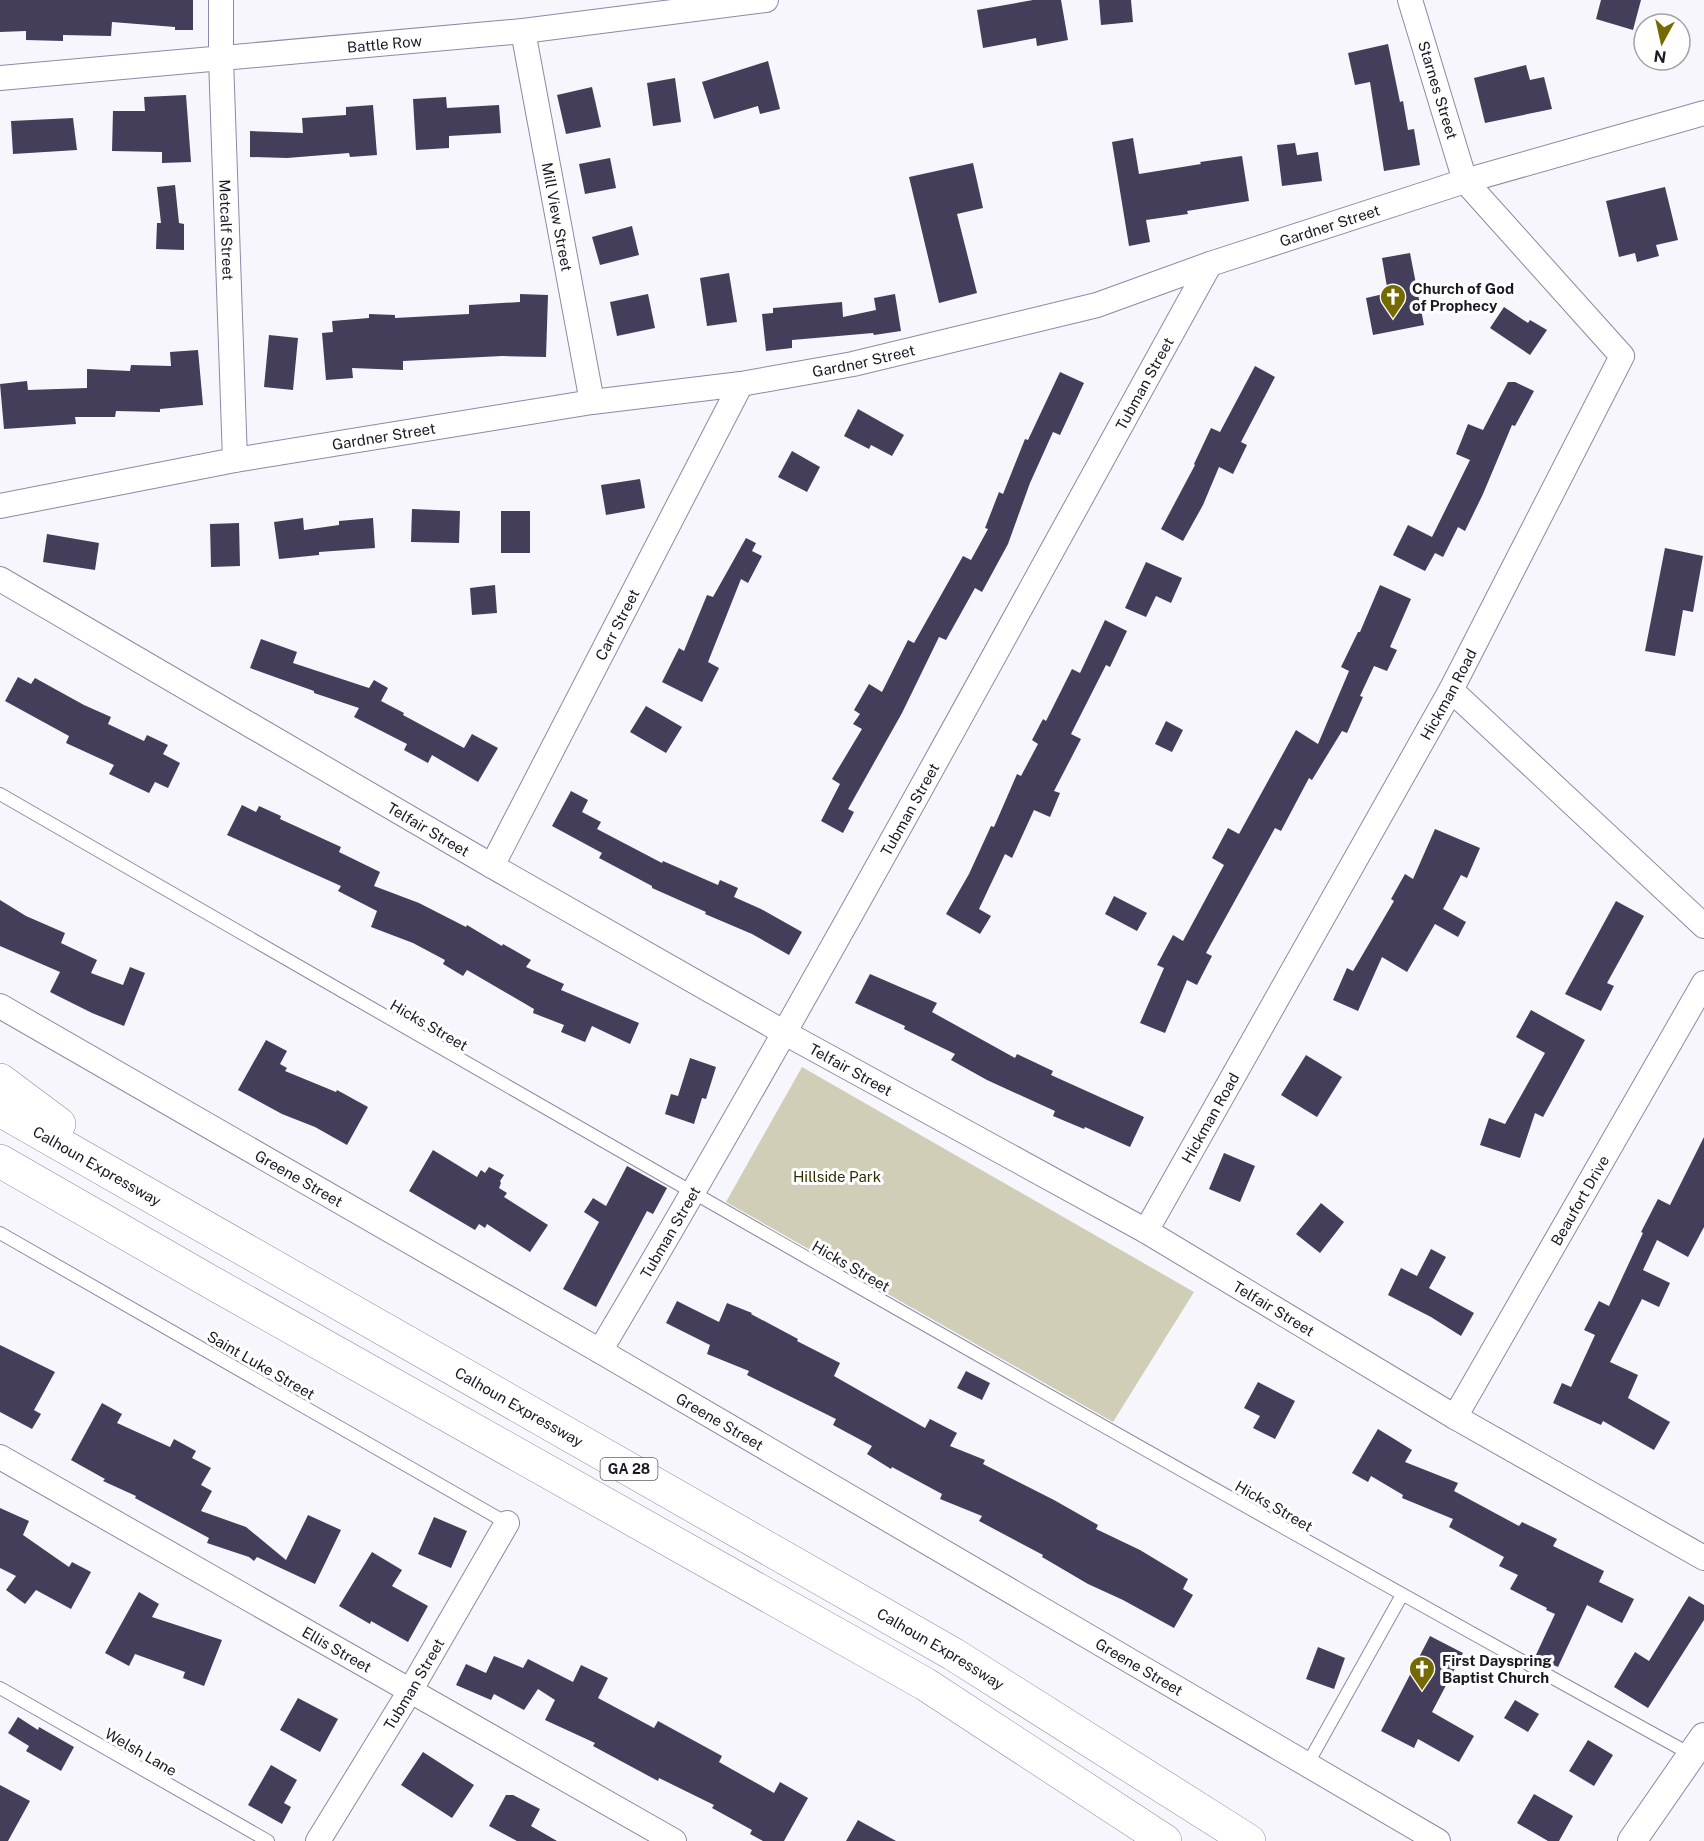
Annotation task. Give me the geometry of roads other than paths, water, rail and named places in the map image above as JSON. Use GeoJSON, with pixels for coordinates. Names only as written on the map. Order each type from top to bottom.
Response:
{"type":"FeatureCollection","features":[{"type":"Feature","properties":{"kind":"highway"},"geometry":{"type":"LineString","coordinates":[[0,1080],[178,1212]]}},
{"type":"Feature","properties":{"kind":"highway","name":"Calhoun Expressway"},"geometry":{"type":"LineString","coordinates":[[0,1110],[953,1654],[1249,1841]]}},
{"type":"Feature","properties":{"kind":"highway","name":"GA 28"},"geometry":{"type":"LineString","coordinates":[[0,1162],[924,1684],[1165,1841]]}},
{"type":"Feature","properties":{"kind":"street","name":"Metcalf Street"},"geometry":{"type":"LineString","coordinates":[[221,0],[235,460]]}},
{"type":"Feature","properties":{"kind":"street","name":"Battle Row"},"geometry":{"type":"LineString","coordinates":[[0,78],[524,30],[766,0]]}},
{"type":"Feature","properties":{"kind":"street","name":"Starnes Street"},"geometry":{"type":"LineString","coordinates":[[1410,0],[1465,181]]}},
{"type":"Feature","properties":{"kind":"street","name":"Mill View Street"},"geometry":{"type":"LineString","coordinates":[[524,30],[592,402]]}},
{"type":"Feature","properties":{"kind":"street","name":"Gardner Street"},"geometry":{"type":"LineString","coordinates":[[0,506],[235,460],[592,402],[741,384],[853,364],[1097,305],[1210,264],[1465,181],[1704,113]]}},
{"type":"Feature","properties":{"kind":"street","name":"Hickman Road"},"geometry":{"type":"LineString","coordinates":[[1146,1231],[1451,690],[1622,356],[1465,181]]}},
{"type":"Feature","properties":{"kind":"street","name":"Tubman Street"},"geometry":{"type":"LineString","coordinates":[[600,1351],[785,1033],[1210,264]]}},
{"type":"Feature","properties":{"kind":"street","name":"Carr Street"},"geometry":{"type":"LineString","coordinates":[[492,866],[741,384]]}},
{"type":"Feature","properties":{"kind":"street","name":"Telfair Street"},"geometry":{"type":"LineString","coordinates":[[0,579],[492,866],[785,1033],[1146,1231],[1455,1417],[1704,1558]]}},
{"type":"Feature","properties":{"kind":"street"},"geometry":{"type":"LineString","coordinates":[[1451,690],[1704,926]]}},
{"type":"Feature","properties":{"kind":"street","name":"Beaufort Drive"},"geometry":{"type":"LineString","coordinates":[[1455,1417],[1704,982]]}},
{"type":"Feature","properties":{"kind":"street","name":"Greene Street"},"geometry":{"type":"LineString","coordinates":[[0,1006],[600,1351],[1438,1841]]}},
{"type":"Feature","properties":{"kind":"street","name":"Ellis Street"},"geometry":{"type":"LineString","coordinates":[[0,1457],[674,1841]]}},
{"type":"Feature","properties":{"kind":"street","name":"Tubman Street"},"geometry":{"type":"LineString","coordinates":[[318,1841],[410,1691],[507,1523]]}},
{"type":"Feature","properties":{"kind":"street"},"geometry":{"type":"LineString","coordinates":[[1632,1841],[1698,1746]]}},
{"type":"Feature","properties":{"kind":"lane","name":"Hicks Street"},"geometry":{"type":"LineString","coordinates":[[0,794],[693,1194],[1402,1595],[1698,1746]]}},
{"type":"Feature","properties":{"kind":"lane","name":"Saint Luke Street"},"geometry":{"type":"LineString","coordinates":[[0,1233],[507,1523]]}},
{"type":"Feature","properties":{"kind":"lane"},"geometry":{"type":"LineString","coordinates":[[1307,1765],[1402,1595]]}},
{"type":"Feature","properties":{"kind":"lane","name":"Welsh Lane"},"geometry":{"type":"LineString","coordinates":[[0,1688],[268,1841]]}},
{"type":"Feature","properties":{"kind":"place","name":"Church of God of Prophecy"},"geometry":{"type":"Point","coordinates":[1393,320]}},
{"type":"Feature","properties":{"kind":"place","name":"First Dayspring Baptist Church"},"geometry":{"type":"Point","coordinates":[1422,1692]}},
{"type":"Feature","properties":{"kind":"park label","name":"Hillside Park"},"geometry":{"type":"Point","coordinates":[837,1176]}}]}
